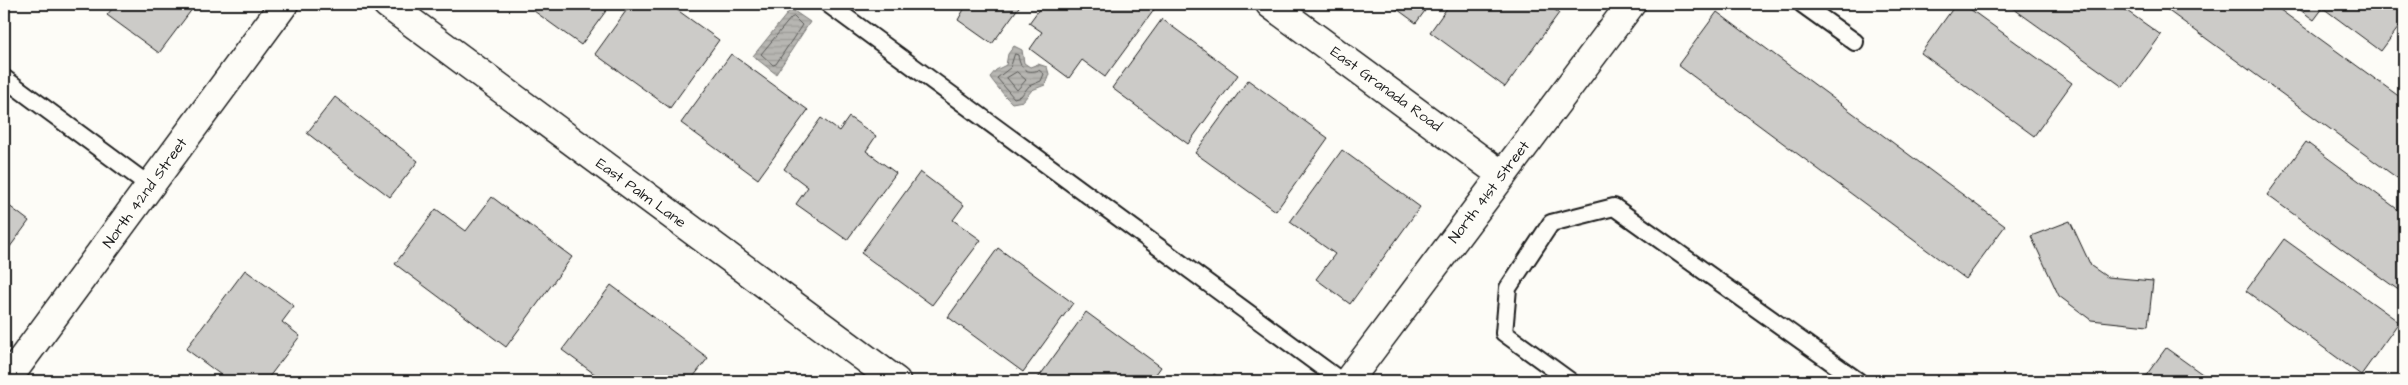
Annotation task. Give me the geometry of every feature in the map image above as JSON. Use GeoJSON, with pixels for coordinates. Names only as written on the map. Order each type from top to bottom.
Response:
{"type":"FeatureCollection","features":[{"type":"Feature","properties":{"kind":"street","name":"North 42nd Street"},"geometry":{"type":"LineString","coordinates":[[6,381],[284,4]]}},
{"type":"Feature","properties":{"kind":"street","name":"East Palm Lane"},"geometry":{"type":"LineString","coordinates":[[387,4],[896,381]]}},
{"type":"Feature","properties":{"kind":"street","name":"East Granada Road"},"geometry":{"type":"LineString","coordinates":[[1270,4],[1502,175]]}},
{"type":"Feature","properties":{"kind":"street","name":"North 41st Street"},"geometry":{"type":"LineString","coordinates":[[1348,381],[1631,4]]}},
{"type":"Feature","properties":{"kind":"lane"},"geometry":{"type":"LineString","coordinates":[[828,4],[1341,381]]}},
{"type":"Feature","properties":{"kind":"lane"},"geometry":{"type":"LineString","coordinates":[[1802,4],[1855,42]]}},
{"type":"Feature","properties":{"kind":"lane"},"geometry":{"type":"LineString","coordinates":[[4,78],[150,186]]}},
{"type":"Feature","properties":{"kind":"lane"},"geometry":{"type":"LineString","coordinates":[[1570,381],[1504,333],[1508,288],[1551,223],[1614,207],[1858,381]]}},
{"type":"Feature","properties":{"kind":"water"},"geometry":{"type":"Polygon","coordinates":[[[791,9],[810,22],[776,74],[753,56],[791,9]]]}},
{"type":"Feature","properties":{"kind":"water"},"geometry":{"type":"Polygon","coordinates":[[[1014,46],[1022,50],[1024,63],[1030,67],[1038,64],[1047,67],[1049,74],[1045,85],[1032,90],[1023,101],[1012,103],[990,77],[996,70],[1006,65],[1008,54],[1014,46]]]}},
{"type":"Feature","properties":{"kind":"building"},"geometry":{"type":"Polygon","coordinates":[[[116,4],[196,4],[159,53],[107,15],[116,4]]]}},
{"type":"Feature","properties":{"kind":"building"},"geometry":{"type":"Polygon","coordinates":[[[539,4],[611,4],[581,45],[534,11],[539,4]]]}},
{"type":"Feature","properties":{"kind":"building"},"geometry":{"type":"Polygon","coordinates":[[[631,4],[669,4],[719,40],[670,108],[595,54],[631,4]]]}},
{"type":"Feature","properties":{"kind":"building"},"geometry":{"type":"Polygon","coordinates":[[[967,4],[1021,4],[992,44],[958,20],[967,4]]]}},
{"type":"Feature","properties":{"kind":"building"},"geometry":{"type":"Polygon","coordinates":[[[1043,4],[1145,4],[1154,10],[1105,77],[1082,60],[1069,78],[1030,49],[1042,32],[1029,23],[1043,4]]]}},
{"type":"Feature","properties":{"kind":"building"},"geometry":{"type":"Polygon","coordinates":[[[1390,4],[1430,4],[1416,23],[1390,4]]]}},
{"type":"Feature","properties":{"kind":"building"},"geometry":{"type":"Polygon","coordinates":[[[1450,4],[1547,4],[1559,13],[1505,87],[1430,32],[1450,4]]]}},
{"type":"Feature","properties":{"kind":"building"},"geometry":{"type":"Polygon","coordinates":[[[1956,4],[1963,4],[2072,83],[2034,136],[1921,53],[1956,4]]]}},
{"type":"Feature","properties":{"kind":"building"},"geometry":{"type":"Polygon","coordinates":[[[2007,4],[2117,4],[2161,35],[2123,87],[2007,4]]]}},
{"type":"Feature","properties":{"kind":"building"},"geometry":{"type":"Polygon","coordinates":[[[2159,4],[2272,4],[2404,100],[2404,183],[2159,4]]]}},
{"type":"Feature","properties":{"kind":"building"},"geometry":{"type":"Polygon","coordinates":[[[2292,4],[2326,4],[2314,20],[2292,4]]]}},
{"type":"Feature","properties":{"kind":"building"},"geometry":{"type":"Polygon","coordinates":[[[2326,4],[2404,4],[2404,20],[2381,51],[2323,8],[2326,4]]]}},
{"type":"Feature","properties":{"kind":"building"},"geometry":{"type":"Polygon","coordinates":[[[1717,12],[2005,226],[1966,279],[1678,65],[1717,12]]]}},
{"type":"Feature","properties":{"kind":"building"},"geometry":{"type":"Polygon","coordinates":[[[1162,19],[1238,75],[1188,144],[1112,88],[1162,19]]]}},
{"type":"Feature","properties":{"kind":"building"},"geometry":{"type":"Polygon","coordinates":[[[731,54],[808,110],[758,179],[681,123],[731,54]]]}},
{"type":"Feature","properties":{"kind":"building"},"geometry":{"type":"Polygon","coordinates":[[[1248,80],[1328,138],[1276,211],[1195,153],[1248,80]]]}},
{"type":"Feature","properties":{"kind":"building"},"geometry":{"type":"Polygon","coordinates":[[[335,97],[418,161],[390,197],[307,133],[335,97]]]}},
{"type":"Feature","properties":{"kind":"building"},"geometry":{"type":"Polygon","coordinates":[[[849,117],[876,136],[866,151],[896,173],[847,240],[796,204],[808,187],[784,169],[821,118],[839,131],[849,117]]]}},
{"type":"Feature","properties":{"kind":"building"},"geometry":{"type":"Polygon","coordinates":[[[2306,142],[2404,214],[2404,294],[2267,195],[2306,142]]]}},
{"type":"Feature","properties":{"kind":"building"},"geometry":{"type":"Polygon","coordinates":[[[1342,150],[1420,207],[1350,304],[1316,279],[1335,254],[1290,222],[1342,150]]]}},
{"type":"Feature","properties":{"kind":"building"},"geometry":{"type":"Polygon","coordinates":[[[920,172],[964,205],[953,220],[981,240],[932,305],[861,253],[920,172]]]}},
{"type":"Feature","properties":{"kind":"building"},"geometry":{"type":"Polygon","coordinates":[[[492,197],[572,257],[506,347],[395,264],[436,209],[466,231],[492,197]]]}},
{"type":"Feature","properties":{"kind":"building"},"geometry":{"type":"Polygon","coordinates":[[[4,202],[29,221],[4,255],[4,202]]]}},
{"type":"Feature","properties":{"kind":"building"},"geometry":{"type":"Polygon","coordinates":[[[2070,221],[2091,266],[2107,277],[2153,281],[2148,326],[2091,320],[2059,296],[2031,236],[2070,221]]]}},
{"type":"Feature","properties":{"kind":"building"},"geometry":{"type":"Polygon","coordinates":[[[2284,239],[2399,322],[2361,375],[2246,291],[2284,239]]]}},
{"type":"Feature","properties":{"kind":"building"},"geometry":{"type":"Polygon","coordinates":[[[998,248],[1073,303],[1023,372],[948,317],[998,248]]]}},
{"type":"Feature","properties":{"kind":"building"},"geometry":{"type":"Polygon","coordinates":[[[245,270],[294,306],[282,322],[300,336],[266,381],[229,381],[186,349],[245,270]]]}},
{"type":"Feature","properties":{"kind":"building"},"geometry":{"type":"Polygon","coordinates":[[[611,285],[708,358],[690,381],[604,381],[562,350],[611,285]]]}},
{"type":"Feature","properties":{"kind":"building"},"geometry":{"type":"Polygon","coordinates":[[[1086,312],[1161,367],[1151,381],[1036,381],[1086,312]]]}},
{"type":"Feature","properties":{"kind":"building"},"geometry":{"type":"Polygon","coordinates":[[[2166,348],[2212,381],[2142,381],[2166,348]]]}},
{"type":"Feature","properties":{"kind":"building"},"geometry":{"type":"Polygon","coordinates":[[[1214,374],[1225,381],[1209,381],[1214,374]]]}}]}
